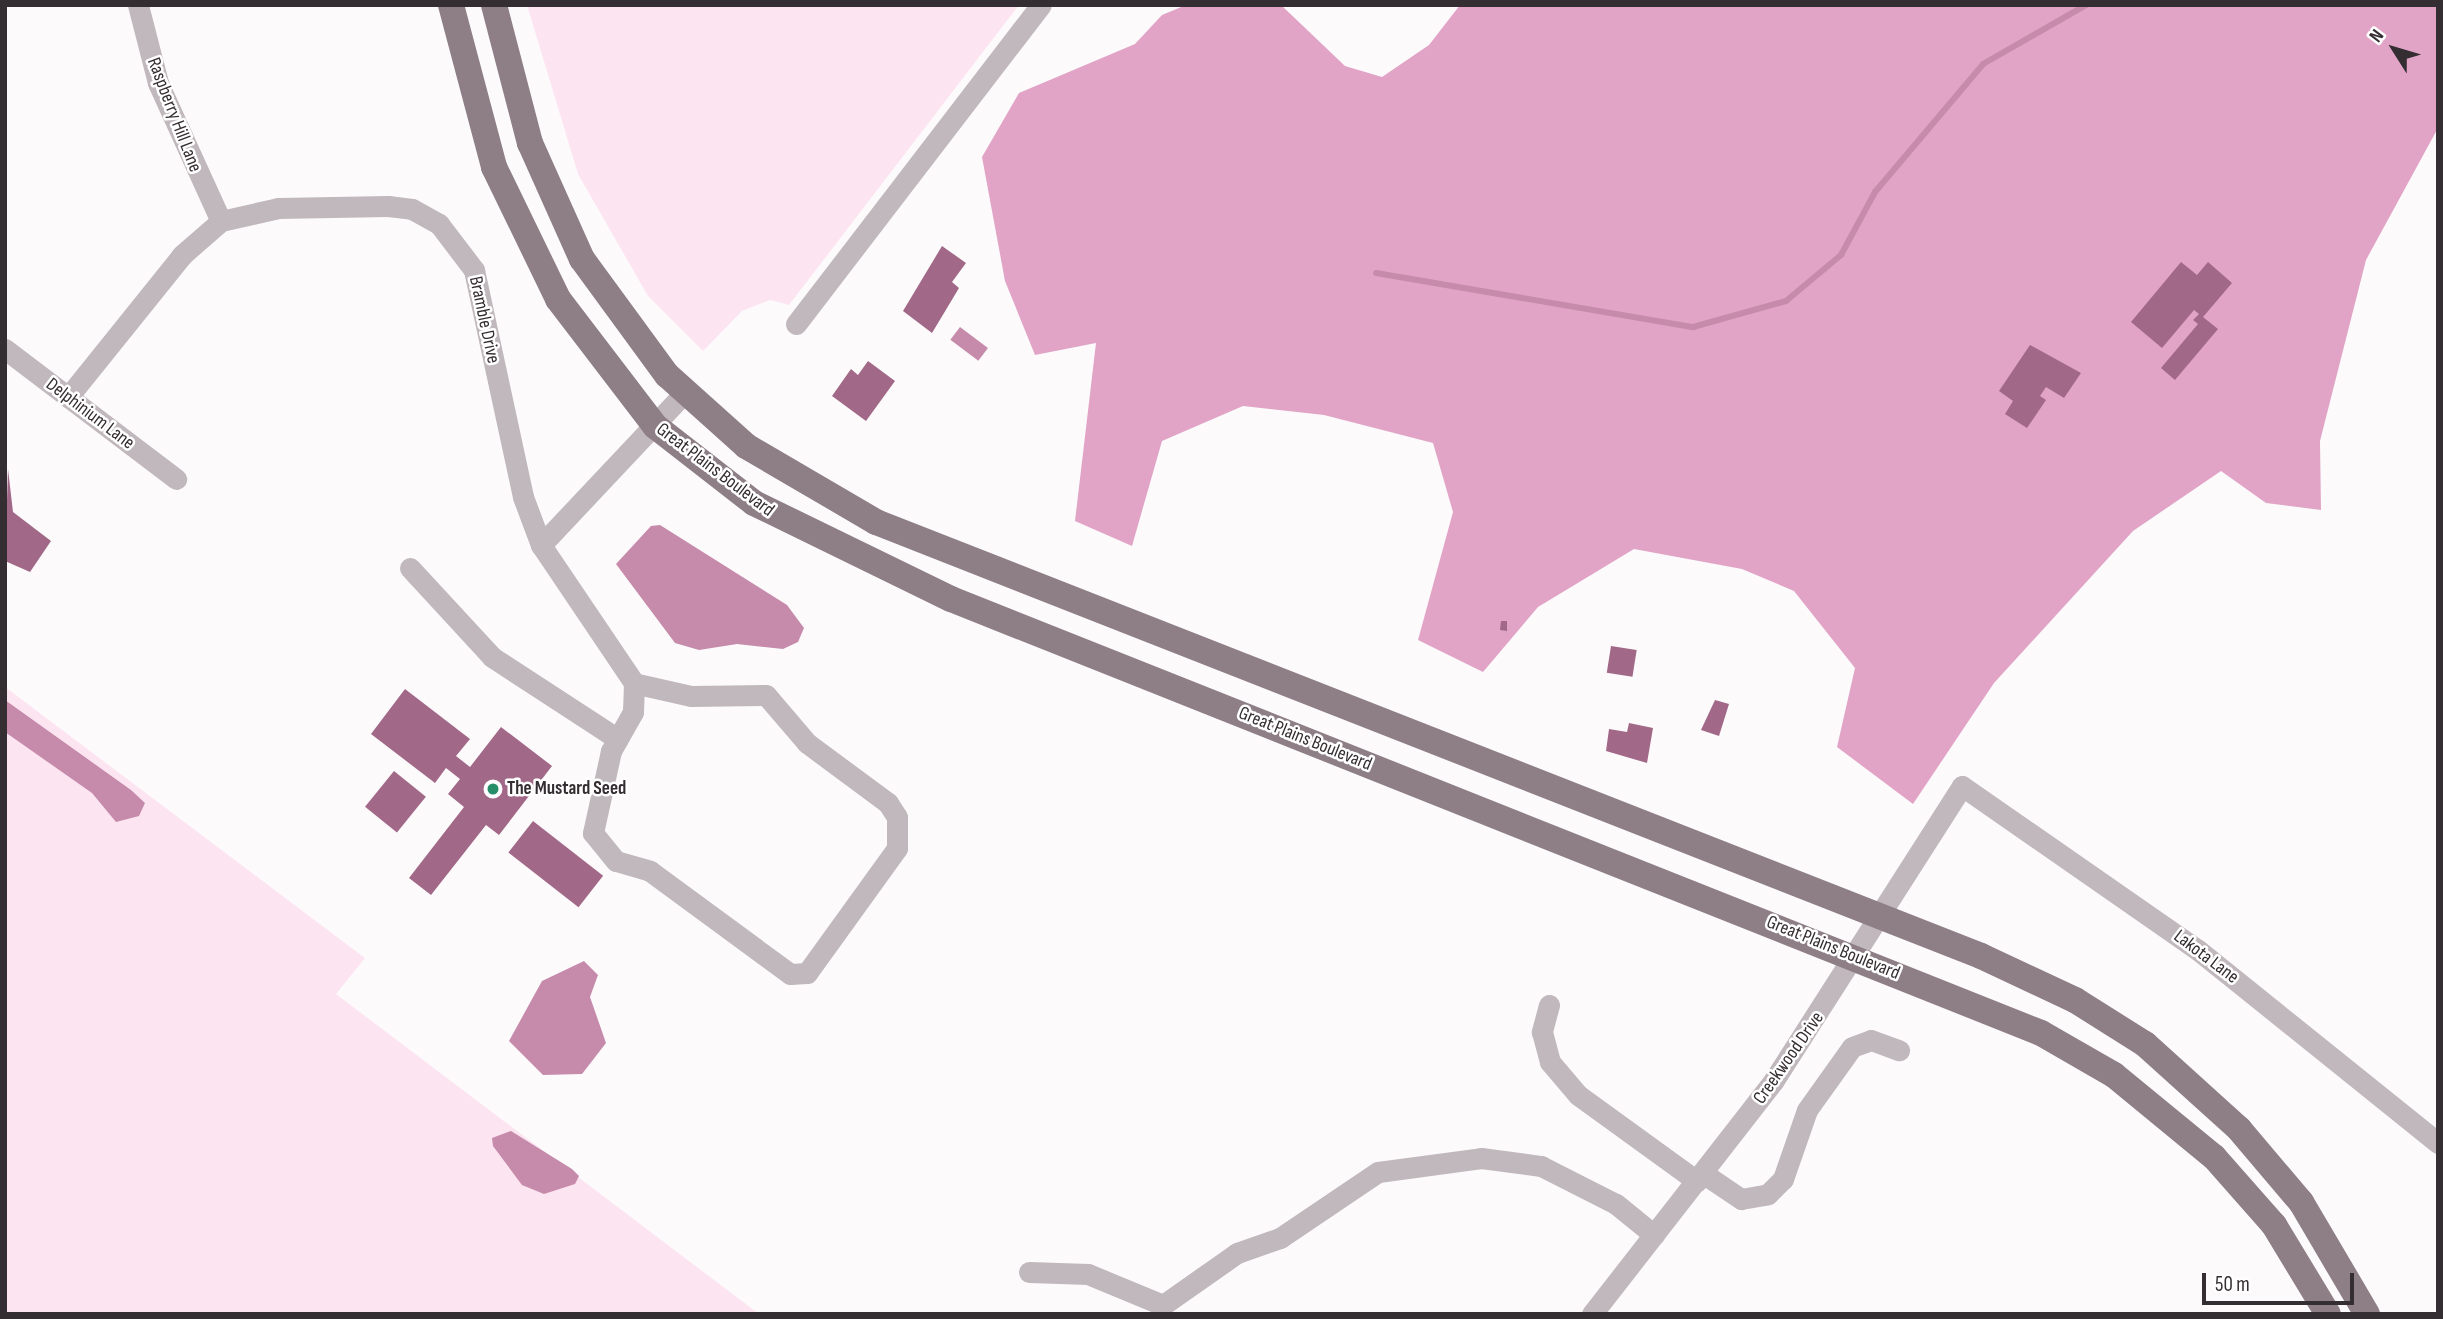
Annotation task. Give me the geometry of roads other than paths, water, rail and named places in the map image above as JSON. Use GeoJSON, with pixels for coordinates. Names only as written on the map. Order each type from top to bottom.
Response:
{"type":"FeatureCollection","features":[{"type":"Feature","properties":{"kind":"main road","name":"Great Plains Boulevard"},"geometry":{"type":"LineString","coordinates":[[451,5],[471,95],[520,230],[580,336],[655,426],[754,503],[864,561],[2041,1033],[2133,1089],[2237,1181],[2295,1255],[2328,1314]]}},
{"type":"Feature","properties":{"kind":"main road","name":"Great Plains Boulevard"},"geometry":{"type":"LineString","coordinates":[[494,5],[518,109],[567,232],[616,313],[684,393],[775,466],[876,522],[2030,977],[2160,1056],[2221,1110],[2287,1183],[2367,1314]]}},
{"type":"Feature","properties":{"kind":"street","name":"Raspberry Hill Lane"},"geometry":{"type":"LineString","coordinates":[[138,5],[158,83],[221,221]]}},
{"type":"Feature","properties":{"kind":"street"},"geometry":{"type":"LineString","coordinates":[[796,324],[1041,5]]}},
{"type":"Feature","properties":{"kind":"street","name":"Bramble Drive"},"geometry":{"type":"LineString","coordinates":[[68,397],[182,255],[221,221],[278,208],[401,206],[452,236],[474,270],[523,497],[541,545],[635,683]]}},
{"type":"Feature","properties":{"kind":"street","name":"Delphinium Lane"},"geometry":{"type":"LineString","coordinates":[[5,349],[176,479]]}},
{"type":"Feature","properties":{"kind":"street"},"geometry":{"type":"LineString","coordinates":[[541,545],[684,393]]}},
{"type":"Feature","properties":{"kind":"street"},"geometry":{"type":"LineString","coordinates":[[410,568],[492,657],[618,739]]}},
{"type":"Feature","properties":{"kind":"street"},"geometry":{"type":"LineString","coordinates":[[635,683],[691,696],[765,695],[807,743],[888,803],[897,817],[897,848],[807,973],[790,974],[650,870],[605,851],[593,833],[618,739],[633,712],[635,683]]}},
{"type":"Feature","properties":{"kind":"street","name":"Creekwood Drive"},"geometry":{"type":"LineString","coordinates":[[1592,1314],[1701,1177],[1854,957],[1878,915],[1962,786]]}},
{"type":"Feature","properties":{"kind":"street","name":"Lakota Lane"},"geometry":{"type":"LineString","coordinates":[[1962,786],[2198,950],[2438,1143]]}},
{"type":"Feature","properties":{"kind":"street"},"geometry":{"type":"LineString","coordinates":[[1549,1005],[1542,1032],[1550,1062],[1578,1095],[1701,1177],[1741,1199],[1768,1194],[1783,1179],[1807,1110],[1852,1047],[1871,1040],[1899,1050]]}},
{"type":"Feature","properties":{"kind":"street"},"geometry":{"type":"LineString","coordinates":[[1029,1272],[1088,1274],[1163,1305],[1237,1252],[1280,1238],[1378,1172],[1481,1158],[1541,1166],[1616,1204],[1654,1235]]}},
{"type":"Feature","properties":{"kind":"waterway"},"geometry":{"type":"LineString","coordinates":[[1376,273],[1693,327],[1786,301],[1841,255],[1875,192],[1983,64],[2086,5]]}},
{"type":"Feature","properties":{"kind":"place","name":"The Mustard Seed"},"geometry":{"type":"Point","coordinates":[493,789]}}]}
